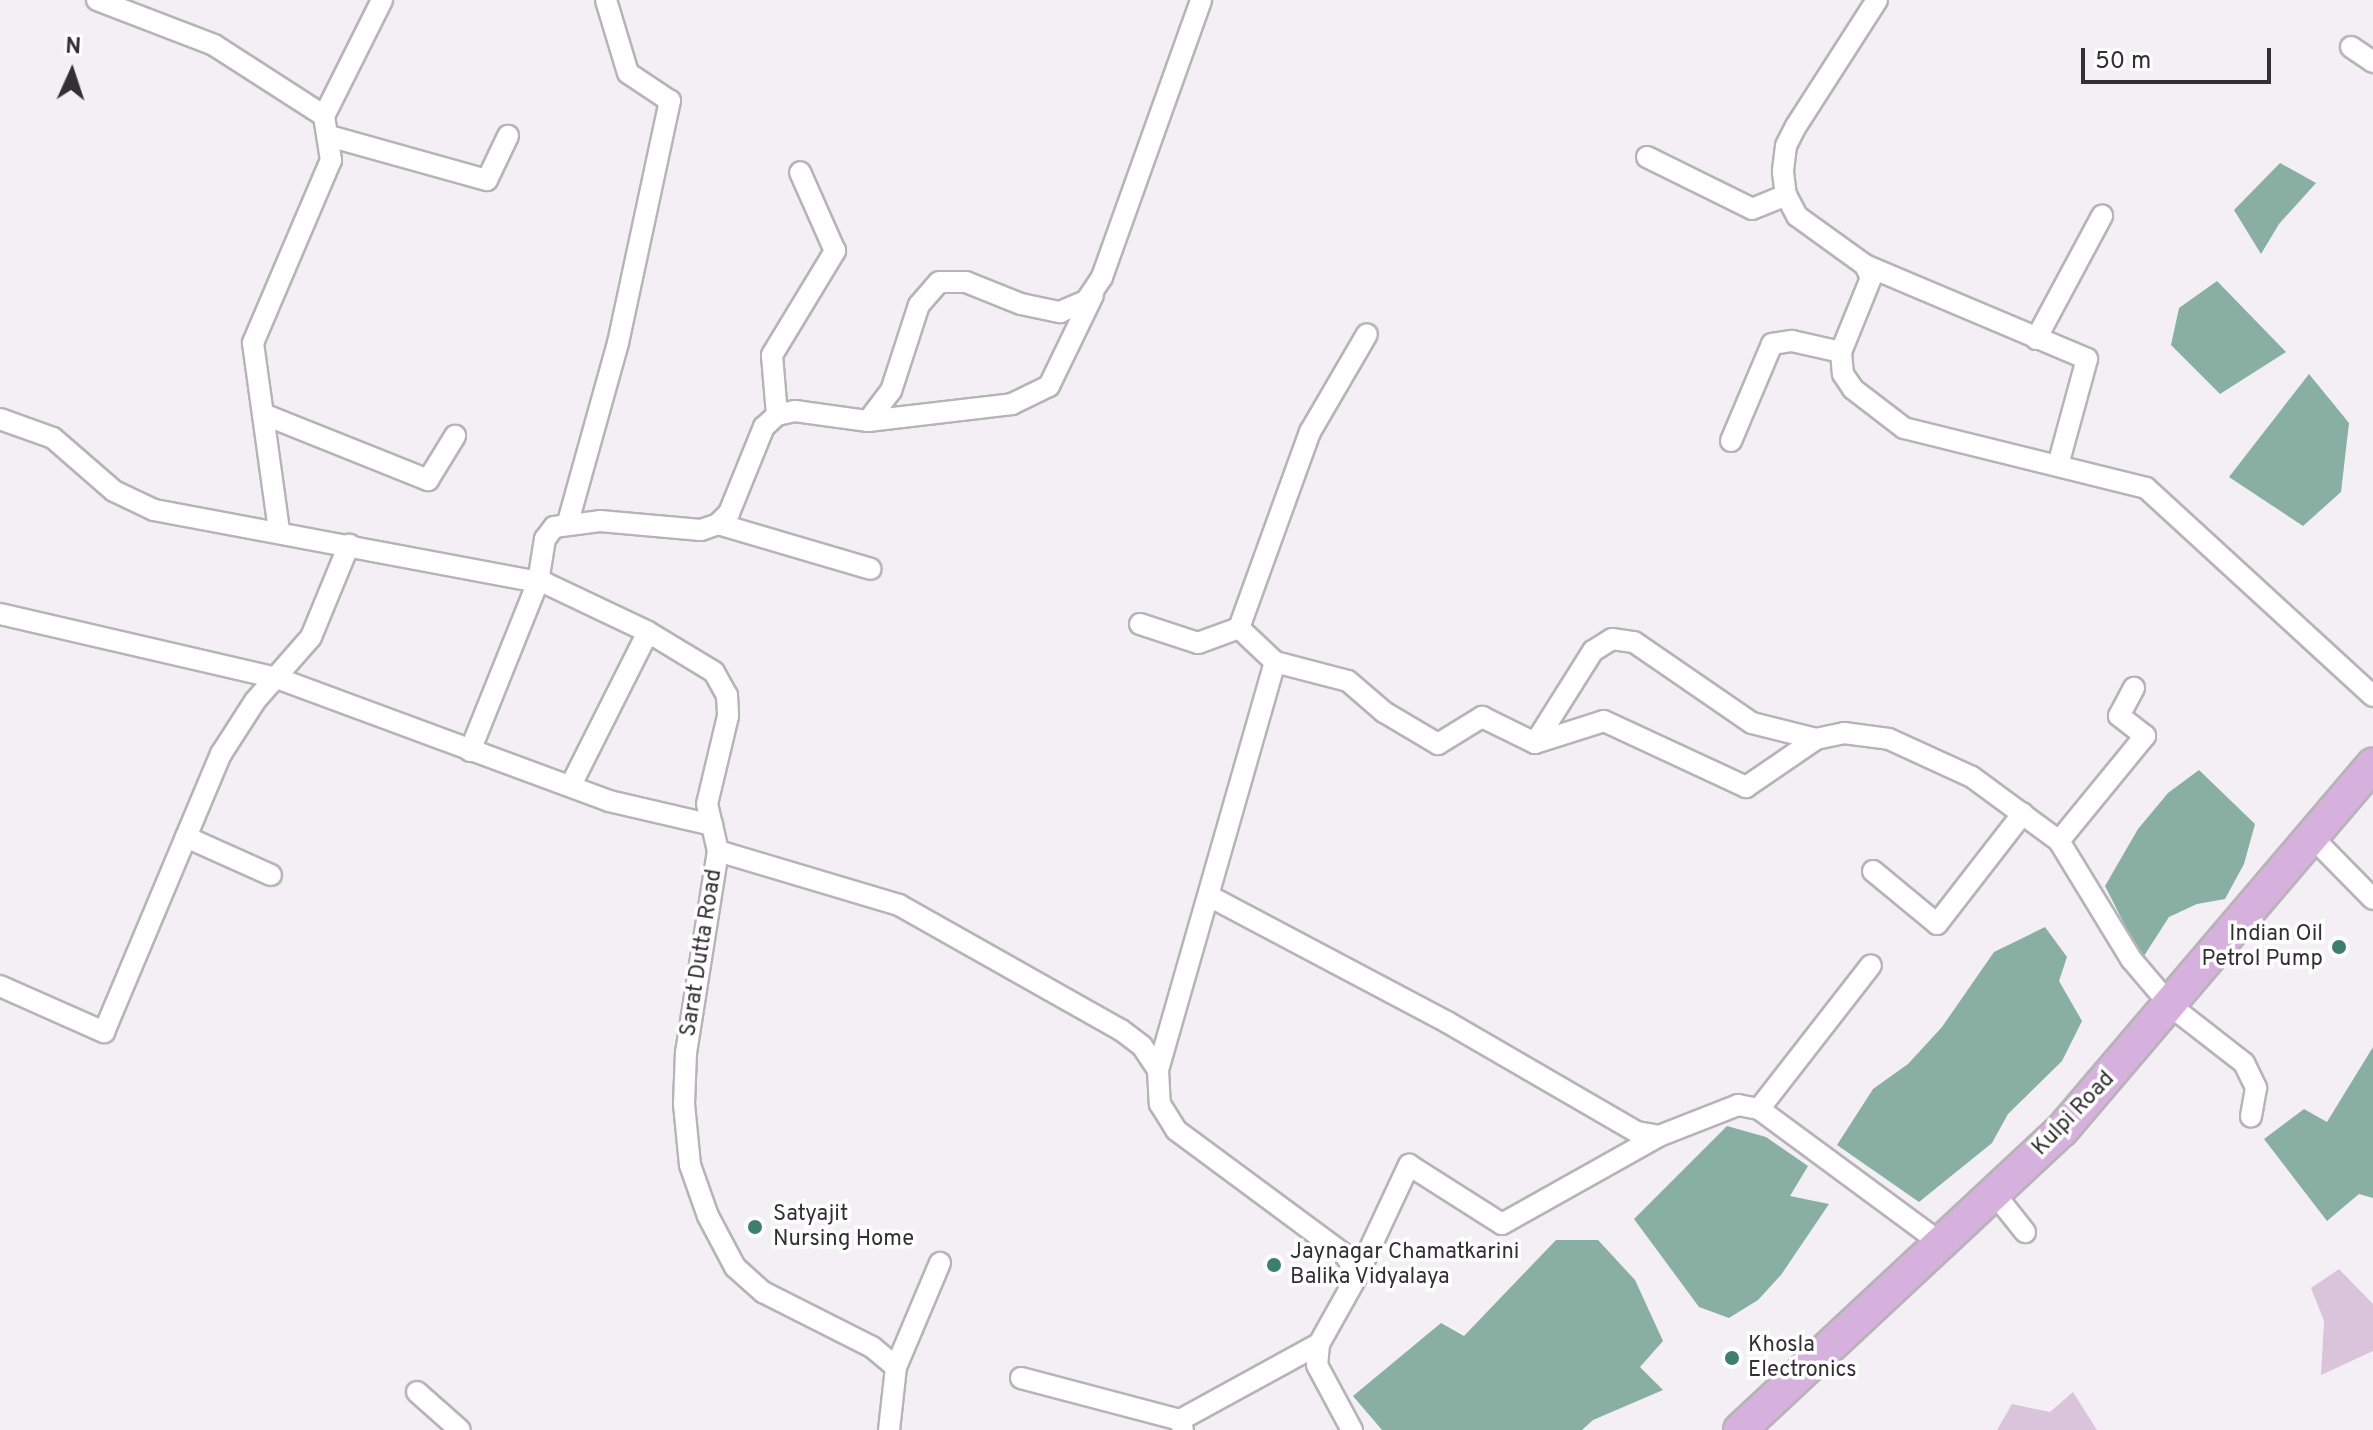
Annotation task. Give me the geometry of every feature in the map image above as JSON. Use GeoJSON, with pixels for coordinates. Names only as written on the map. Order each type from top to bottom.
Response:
{"type":"FeatureCollection","features":[{"type":"Feature","properties":{"kind":"main road","name":"Kulpi Road"},"geometry":{"type":"LineString","coordinates":[[1740,1430],[2062,1130],[2172,1007],[2314,839],[2368,782]]}},
{"type":"Feature","properties":{"kind":"street"},"geometry":{"type":"LineString","coordinates":[[97,0],[214,45],[324,116]]}},
{"type":"Feature","properties":{"kind":"street"},"geometry":{"type":"LineString","coordinates":[[279,530],[253,343],[331,160],[324,116],[382,0]]}},
{"type":"Feature","properties":{"kind":"street"},"geometry":{"type":"LineString","coordinates":[[568,522],[618,343],[670,101],[628,73],[606,0]]}},
{"type":"Feature","properties":{"kind":"street"},"geometry":{"type":"LineString","coordinates":[[470,751],[538,582],[545,539],[554,527],[568,522],[701,530],[718,524],[729,513],[764,427],[777,415],[795,411],[868,421],[1012,404],[1049,386],[1102,277],[1201,0]]}},
{"type":"Feature","properties":{"kind":"street"},"geometry":{"type":"LineString","coordinates":[[1877,0],[1786,146],[1786,195],[1797,216],[1865,265],[2087,359],[2058,465]]}},
{"type":"Feature","properties":{"kind":"street"},"geometry":{"type":"LineString","coordinates":[[2351,47],[2373,62]]}},
{"type":"Feature","properties":{"kind":"street"},"geometry":{"type":"LineString","coordinates":[[329,136],[487,180],[508,136]]}},
{"type":"Feature","properties":{"kind":"street"},"geometry":{"type":"LineString","coordinates":[[1647,157],[1752,209],[1786,195]]}},
{"type":"Feature","properties":{"kind":"street"},"geometry":{"type":"LineString","coordinates":[[777,415],[772,355],[835,251],[800,172]]}},
{"type":"Feature","properties":{"kind":"street"},"geometry":{"type":"LineString","coordinates":[[2036,339],[2102,216]]}},
{"type":"Feature","properties":{"kind":"street"},"geometry":{"type":"LineString","coordinates":[[1865,265],[1869,292],[1841,352],[1843,374],[1853,389],[1904,428],[2146,488],[2373,696]]}},
{"type":"Feature","properties":{"kind":"street"},"geometry":{"type":"LineString","coordinates":[[868,421],[891,391],[919,305],[939,282],[966,282],[1021,304],[1060,312],[1086,301],[1102,277]]}},
{"type":"Feature","properties":{"kind":"street"},"geometry":{"type":"LineString","coordinates":[[1140,624],[1198,643],[1239,628],[1310,432],[1367,334]]}},
{"type":"Feature","properties":{"kind":"street"},"geometry":{"type":"LineString","coordinates":[[1731,441],[1772,344],[1792,341],[1841,352]]}},
{"type":"Feature","properties":{"kind":"street"},"geometry":{"type":"LineString","coordinates":[[263,414],[428,480],[455,436]]}},
{"type":"Feature","properties":{"kind":"street","name":"Sarat Dutta Road"},"geometry":{"type":"LineString","coordinates":[[0,419],[53,438],[114,491],[154,510],[279,530],[538,582],[648,632],[714,672],[727,695],[728,716],[707,804],[718,851],[686,1052],[684,1104],[690,1165],[708,1216],[735,1267],[763,1292],[872,1347],[896,1367]]}},
{"type":"Feature","properties":{"kind":"street"},"geometry":{"type":"LineString","coordinates":[[718,524],[871,569]]}},
{"type":"Feature","properties":{"kind":"street"},"geometry":{"type":"LineString","coordinates":[[0,986],[104,1032],[186,837],[237,726],[311,637],[349,545]]}},
{"type":"Feature","properties":{"kind":"street"},"geometry":{"type":"LineString","coordinates":[[0,614],[277,678],[609,801],[712,825]]}},
{"type":"Feature","properties":{"kind":"street"},"geometry":{"type":"LineString","coordinates":[[1239,628],[1275,662],[1348,681],[1384,712],[1438,744],[1482,717],[1535,743],[1604,721],[1746,787],[1816,739],[1844,733],[1889,739],[1972,777],[2059,841],[2131,959],[2172,1007],[2244,1063],[2256,1088],[2251,1117]]}},
{"type":"Feature","properties":{"kind":"street"},"geometry":{"type":"LineString","coordinates":[[571,785],[648,632]]}},
{"type":"Feature","properties":{"kind":"street"},"geometry":{"type":"LineString","coordinates":[[1535,743],[1593,651],[1612,639],[1634,642],[1752,723],[1816,739]]}},
{"type":"Feature","properties":{"kind":"street"},"geometry":{"type":"LineString","coordinates":[[1275,662],[1211,897],[1158,1070],[1160,1104],[1176,1130],[1346,1256],[1357,1276]]}},
{"type":"Feature","properties":{"kind":"street"},"geometry":{"type":"LineString","coordinates":[[2059,841],[2145,736],[2119,716],[2134,688]]}},
{"type":"Feature","properties":{"kind":"street"},"geometry":{"type":"LineString","coordinates":[[1873,871],[1937,924],[2023,813]]}},
{"type":"Feature","properties":{"kind":"street"},"geometry":{"type":"LineString","coordinates":[[186,837],[271,875]]}},
{"type":"Feature","properties":{"kind":"street"},"geometry":{"type":"LineString","coordinates":[[2314,839],[2373,899]]}},
{"type":"Feature","properties":{"kind":"street"},"geometry":{"type":"LineString","coordinates":[[718,851],[899,905],[1121,1030],[1142,1046],[1158,1070]]}},
{"type":"Feature","properties":{"kind":"street"},"geometry":{"type":"LineString","coordinates":[[1211,897],[1447,1022],[1637,1132],[1659,1136]]}},
{"type":"Feature","properties":{"kind":"street"},"geometry":{"type":"LineString","coordinates":[[1759,1109],[1871,965]]}},
{"type":"Feature","properties":{"kind":"street"},"geometry":{"type":"LineString","coordinates":[[1352,1430],[1326,1390],[1317,1365],[1319,1344],[1357,1276],[1409,1165],[1502,1224],[1659,1136],[1738,1105],[1759,1109],[1941,1243]]}},
{"type":"Feature","properties":{"kind":"street"},"geometry":{"type":"LineString","coordinates":[[1994,1193],[2025,1232]]}},
{"type":"Feature","properties":{"kind":"street"},"geometry":{"type":"LineString","coordinates":[[889,1430],[896,1367],[940,1263]]}},
{"type":"Feature","properties":{"kind":"street"},"geometry":{"type":"LineString","coordinates":[[1021,1378],[1182,1425],[1319,1344]]}},
{"type":"Feature","properties":{"kind":"street"},"geometry":{"type":"LineString","coordinates":[[417,1392],[460,1430]]}},
{"type":"Feature","properties":{"kind":"shaded area"},"geometry":{"type":"Polygon","coordinates":[[[2280,163],[2316,183],[2279,224],[2261,254],[2234,210],[2280,163]]]}},
{"type":"Feature","properties":{"kind":"shaded area"},"geometry":{"type":"Polygon","coordinates":[[[2217,281],[2286,352],[2220,394],[2171,345],[2179,308],[2217,281]]]}},
{"type":"Feature","properties":{"kind":"shaded area"},"geometry":{"type":"Polygon","coordinates":[[[2309,374],[2349,423],[2341,492],[2303,526],[2229,477],[2309,374]]]}},
{"type":"Feature","properties":{"kind":"shaded area"},"geometry":{"type":"Polygon","coordinates":[[[2199,770],[2255,824],[2244,864],[2225,899],[2197,904],[2169,917],[2142,959],[2105,886],[2138,829],[2168,793],[2199,770]]]}},
{"type":"Feature","properties":{"kind":"shaded area"},"geometry":{"type":"Polygon","coordinates":[[[2045,927],[2067,957],[2059,981],[2082,1021],[2062,1061],[2008,1114],[1992,1143],[1919,1202],[1837,1145],[1873,1089],[1908,1064],[1942,1027],[1994,952],[2045,927]]]}},
{"type":"Feature","properties":{"kind":"shaded area"},"geometry":{"type":"Polygon","coordinates":[[[2373,1047],[2373,1198],[2359,1194],[2327,1221],[2264,1139],[2304,1109],[2327,1122],[2373,1047]]]}},
{"type":"Feature","properties":{"kind":"shaded area"},"geometry":{"type":"Polygon","coordinates":[[[1727,1126],[1766,1137],[1808,1166],[1790,1196],[1829,1204],[1781,1275],[1758,1300],[1729,1318],[1699,1307],[1634,1219],[1727,1126]]]}},
{"type":"Feature","properties":{"kind":"shaded area"},"geometry":{"type":"Polygon","coordinates":[[[1556,1240],[1598,1240],[1635,1280],[1663,1341],[1640,1367],[1663,1390],[1593,1420],[1582,1430],[1382,1430],[1353,1396],[1441,1323],[1464,1336],[1556,1240]]]}},
{"type":"Feature","properties":{"kind":"shaded area"},"geometry":{"type":"Polygon","coordinates":[[[2339,1269],[2373,1304],[2373,1351],[2321,1375],[2324,1321],[2311,1288],[2339,1269]]]}},
{"type":"Feature","properties":{"kind":"shaded area"},"geometry":{"type":"Polygon","coordinates":[[[2073,1392],[2097,1430],[1997,1430],[2012,1404],[2050,1412],[2073,1392]]]}},
{"type":"Feature","properties":{"kind":"place","name":"Indian Oil Petrol Pump"},"geometry":{"type":"Point","coordinates":[2339,947]}},
{"type":"Feature","properties":{"kind":"place","name":"Satyajit Nursing Home"},"geometry":{"type":"Point","coordinates":[755,1227]}},
{"type":"Feature","properties":{"kind":"place","name":"Jaynagar Chamatkarini Balika Vidyalaya"},"geometry":{"type":"Point","coordinates":[1274,1265]}},
{"type":"Feature","properties":{"kind":"place","name":"Khosla Electronics"},"geometry":{"type":"Point","coordinates":[1732,1358]}}]}
